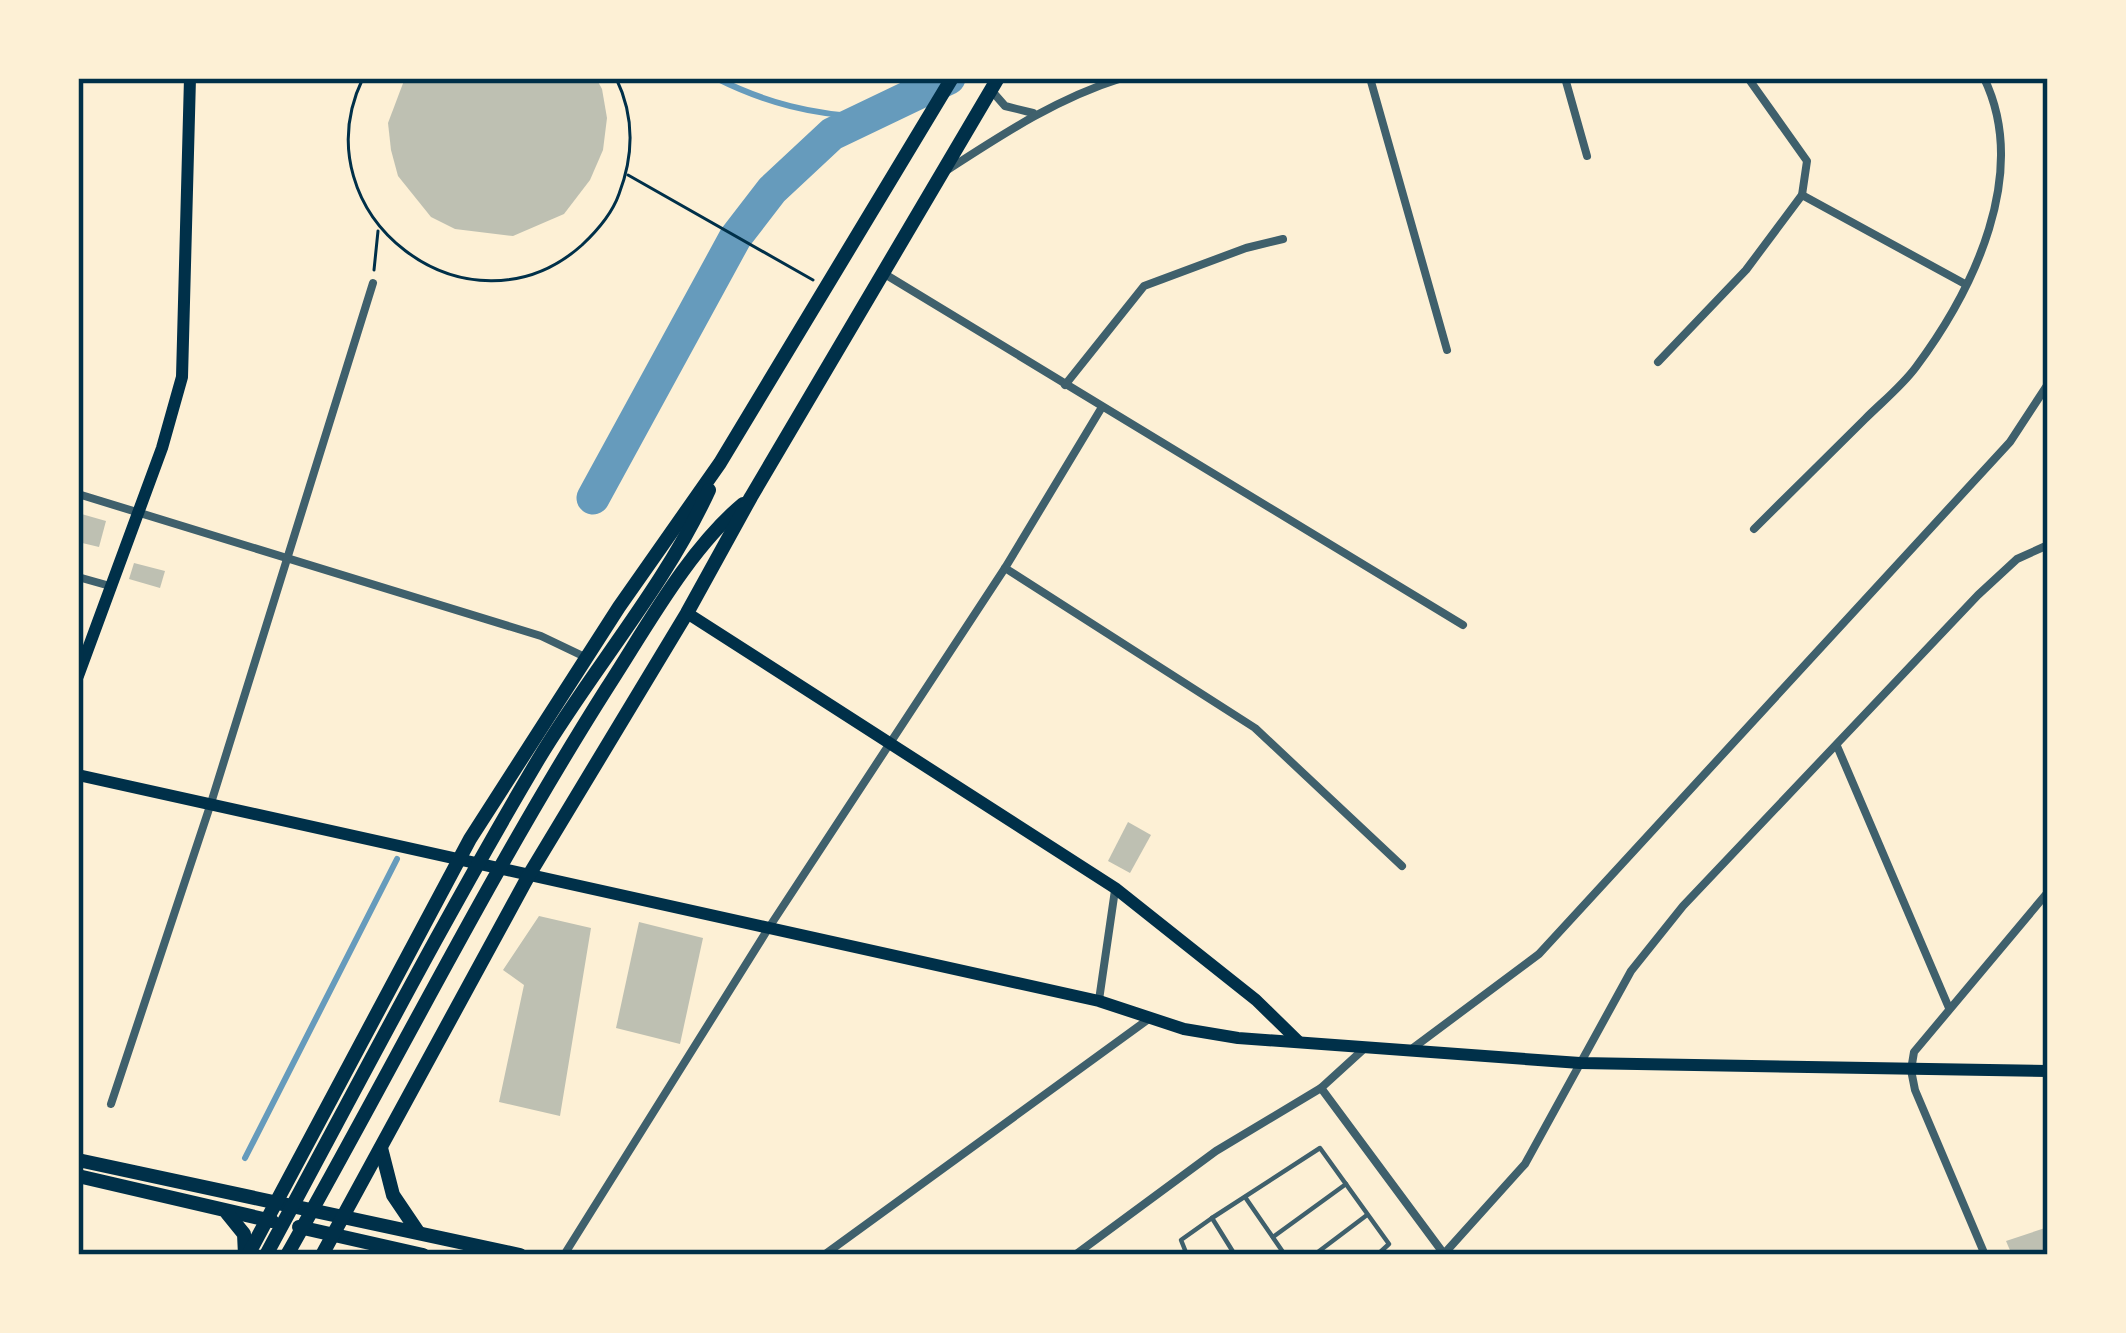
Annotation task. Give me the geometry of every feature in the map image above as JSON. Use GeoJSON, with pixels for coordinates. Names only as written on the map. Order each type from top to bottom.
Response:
{"type":"FeatureCollection","features":[{"type":"Feature","properties":{"kind":"main road"},"geometry":{"type":"LineString","coordinates":[[78,676],[162,448],[182,377],[190,78]]}},
{"type":"Feature","properties":{"kind":"main road"},"geometry":{"type":"LineString","coordinates":[[246,1255],[457,861],[720,463],[952,78]]}},
{"type":"Feature","properties":{"kind":"main road"},"geometry":{"type":"LineString","coordinates":[[322,1255],[529,875],[995,82]]}},
{"type":"Feature","properties":{"kind":"main road"},"geometry":{"type":"LineString","coordinates":[[287,1255],[514,837],[637,627],[720,463]]}},
{"type":"Feature","properties":{"kind":"main road"},"geometry":{"type":"LineString","coordinates":[[266,1255],[398,1007],[541,754],[722,521],[751,496]]}},
{"type":"Feature","properties":{"kind":"main road"},"geometry":{"type":"LineString","coordinates":[[687,613],[1115,889],[1256,1000],[1300,1043]]}},
{"type":"Feature","properties":{"kind":"main road"},"geometry":{"type":"LineString","coordinates":[[78,775],[1099,1001],[1184,1029],[1300,1043],[1580,1063],[2048,1071]]}},
{"type":"Feature","properties":{"kind":"main road"},"geometry":{"type":"LineString","coordinates":[[381,1148],[393,1196],[418,1232]]}},
{"type":"Feature","properties":{"kind":"main road"},"geometry":{"type":"LineString","coordinates":[[78,1160],[520,1255]]}},
{"type":"Feature","properties":{"kind":"main road"},"geometry":{"type":"LineString","coordinates":[[78,1176],[423,1255]]}},
{"type":"Feature","properties":{"kind":"main road"},"geometry":{"type":"LineString","coordinates":[[223,1211],[239,1225],[246,1255]]}},
{"type":"Feature","properties":{"kind":"street"},"geometry":{"type":"LineString","coordinates":[[943,173],[1034,113],[1122,78]]}},
{"type":"Feature","properties":{"kind":"street"},"geometry":{"type":"LineString","coordinates":[[1370,78],[1447,350]]}},
{"type":"Feature","properties":{"kind":"street"},"geometry":{"type":"LineString","coordinates":[[1565,78],[1587,157]]}},
{"type":"Feature","properties":{"kind":"street"},"geometry":{"type":"LineString","coordinates":[[1658,362],[1746,270],[1802,194],[1807,161],[1748,78]]}},
{"type":"Feature","properties":{"kind":"street"},"geometry":{"type":"LineString","coordinates":[[1754,529],[1915,369],[1965,284],[1986,239],[2002,164],[2000,126],[1984,78]]}},
{"type":"Feature","properties":{"kind":"street"},"geometry":{"type":"LineString","coordinates":[[995,82],[1005,106],[1034,113]]}},
{"type":"Feature","properties":{"kind":"street"},"geometry":{"type":"LineString","coordinates":[[1802,194],[1965,284]]}},
{"type":"Feature","properties":{"kind":"street"},"geometry":{"type":"LineString","coordinates":[[1065,385],[1144,286],[1282,239]]}},
{"type":"Feature","properties":{"kind":"street"},"geometry":{"type":"LineString","coordinates":[[882,272],[1462,625]]}},
{"type":"Feature","properties":{"kind":"street"},"geometry":{"type":"LineString","coordinates":[[111,1104],[212,803],[373,284]]}},
{"type":"Feature","properties":{"kind":"street"},"geometry":{"type":"LineString","coordinates":[[1410,1051],[1539,954],[2010,442],[2048,383]]}},
{"type":"Feature","properties":{"kind":"street"},"geometry":{"type":"LineString","coordinates":[[564,1255],[768,929],[1005,568],[1102,407]]}},
{"type":"Feature","properties":{"kind":"street"},"geometry":{"type":"LineString","coordinates":[[78,494],[541,636],[587,658]]}},
{"type":"Feature","properties":{"kind":"street"},"geometry":{"type":"LineString","coordinates":[[1321,1088],[1443,1255],[1526,1164],[1631,971],[1683,906],[2004,571],[2048,545]]}},
{"type":"Feature","properties":{"kind":"street"},"geometry":{"type":"LineString","coordinates":[[1005,568],[1256,728],[1402,866]]}},
{"type":"Feature","properties":{"kind":"street"},"geometry":{"type":"LineString","coordinates":[[78,577],[110,586]]}},
{"type":"Feature","properties":{"kind":"street"},"geometry":{"type":"LineString","coordinates":[[1837,746],[1948,1008]]}},
{"type":"Feature","properties":{"kind":"street"},"geometry":{"type":"LineString","coordinates":[[1099,1001],[1115,889]]}},
{"type":"Feature","properties":{"kind":"street"},"geometry":{"type":"LineString","coordinates":[[1985,1255],[1915,1090],[1914,1052],[2048,892]]}},
{"type":"Feature","properties":{"kind":"street"},"geometry":{"type":"LineString","coordinates":[[2029,916],[2048,914]]}},
{"type":"Feature","properties":{"kind":"street"},"geometry":{"type":"LineString","coordinates":[[824,1255],[1151,1017]]}},
{"type":"Feature","properties":{"kind":"street"},"geometry":{"type":"LineString","coordinates":[[1076,1255],[1216,1151],[1321,1088],[1366,1047]]}},
{"type":"Feature","properties":{"kind":"lane"},"geometry":{"type":"LineString","coordinates":[[1187,1255],[1181,1240],[1320,1148],[1389,1244],[1377,1255]]}},
{"type":"Feature","properties":{"kind":"lane"},"geometry":{"type":"LineString","coordinates":[[1273,1238],[1346,1184]]}},
{"type":"Feature","properties":{"kind":"lane"},"geometry":{"type":"LineString","coordinates":[[1245,1197],[1285,1255]]}},
{"type":"Feature","properties":{"kind":"lane"},"geometry":{"type":"LineString","coordinates":[[1314,1255],[1367,1215]]}},
{"type":"Feature","properties":{"kind":"lane"},"geometry":{"type":"LineString","coordinates":[[1212,1218],[1235,1255]]}},
{"type":"Feature","properties":{"kind":"path"},"geometry":{"type":"LineString","coordinates":[[363,78],[348,143],[352,174],[378,227],[412,257],[452,276],[508,279],[540,272],[568,257],[599,230],[616,203],[627,174],[629,120],[616,78]]}},
{"type":"Feature","properties":{"kind":"path"},"geometry":{"type":"LineString","coordinates":[[627,174],[825,286]]}},
{"type":"Feature","properties":{"kind":"path"},"geometry":{"type":"LineString","coordinates":[[373,284],[378,227]]}},
{"type":"Feature","properties":{"kind":"building"},"geometry":{"type":"Polygon","coordinates":[[[405,78],[596,78],[607,118],[603,150],[590,180],[564,214],[513,236],[455,229],[431,217],[398,176],[391,150],[388,123],[405,78]]]}},
{"type":"Feature","properties":{"kind":"building"},"geometry":{"type":"Polygon","coordinates":[[[78,513],[106,521],[99,547],[78,542],[78,513]]]}},
{"type":"Feature","properties":{"kind":"building"},"geometry":{"type":"Polygon","coordinates":[[[134,563],[165,571],[160,588],[129,579],[134,563]]]}},
{"type":"Feature","properties":{"kind":"building"},"geometry":{"type":"Polygon","coordinates":[[[1128,822],[1151,835],[1130,873],[1108,861],[1128,822]]]}},
{"type":"Feature","properties":{"kind":"building"},"geometry":{"type":"Polygon","coordinates":[[[539,916],[591,928],[560,1116],[499,1102],[524,985],[503,970],[539,916]]]}},
{"type":"Feature","properties":{"kind":"building"},"geometry":{"type":"Polygon","coordinates":[[[639,922],[703,938],[680,1044],[616,1028],[639,922]]]}},
{"type":"Feature","properties":{"kind":"building"},"geometry":{"type":"Polygon","coordinates":[[[2048,1227],[2048,1255],[2012,1255],[2006,1241],[2048,1227]]]}},
{"type":"Feature","properties":{"kind":"waterway"},"geometry":{"type":"LineString","coordinates":[[716,78],[790,106],[869,117]]}},
{"type":"Feature","properties":{"kind":"waterway"},"geometry":{"type":"LineString","coordinates":[[593,498],[735,238],[772,190],[832,134],[949,78]]}},
{"type":"Feature","properties":{"kind":"waterway"},"geometry":{"type":"LineString","coordinates":[[245,1158],[397,859]]}}]}
